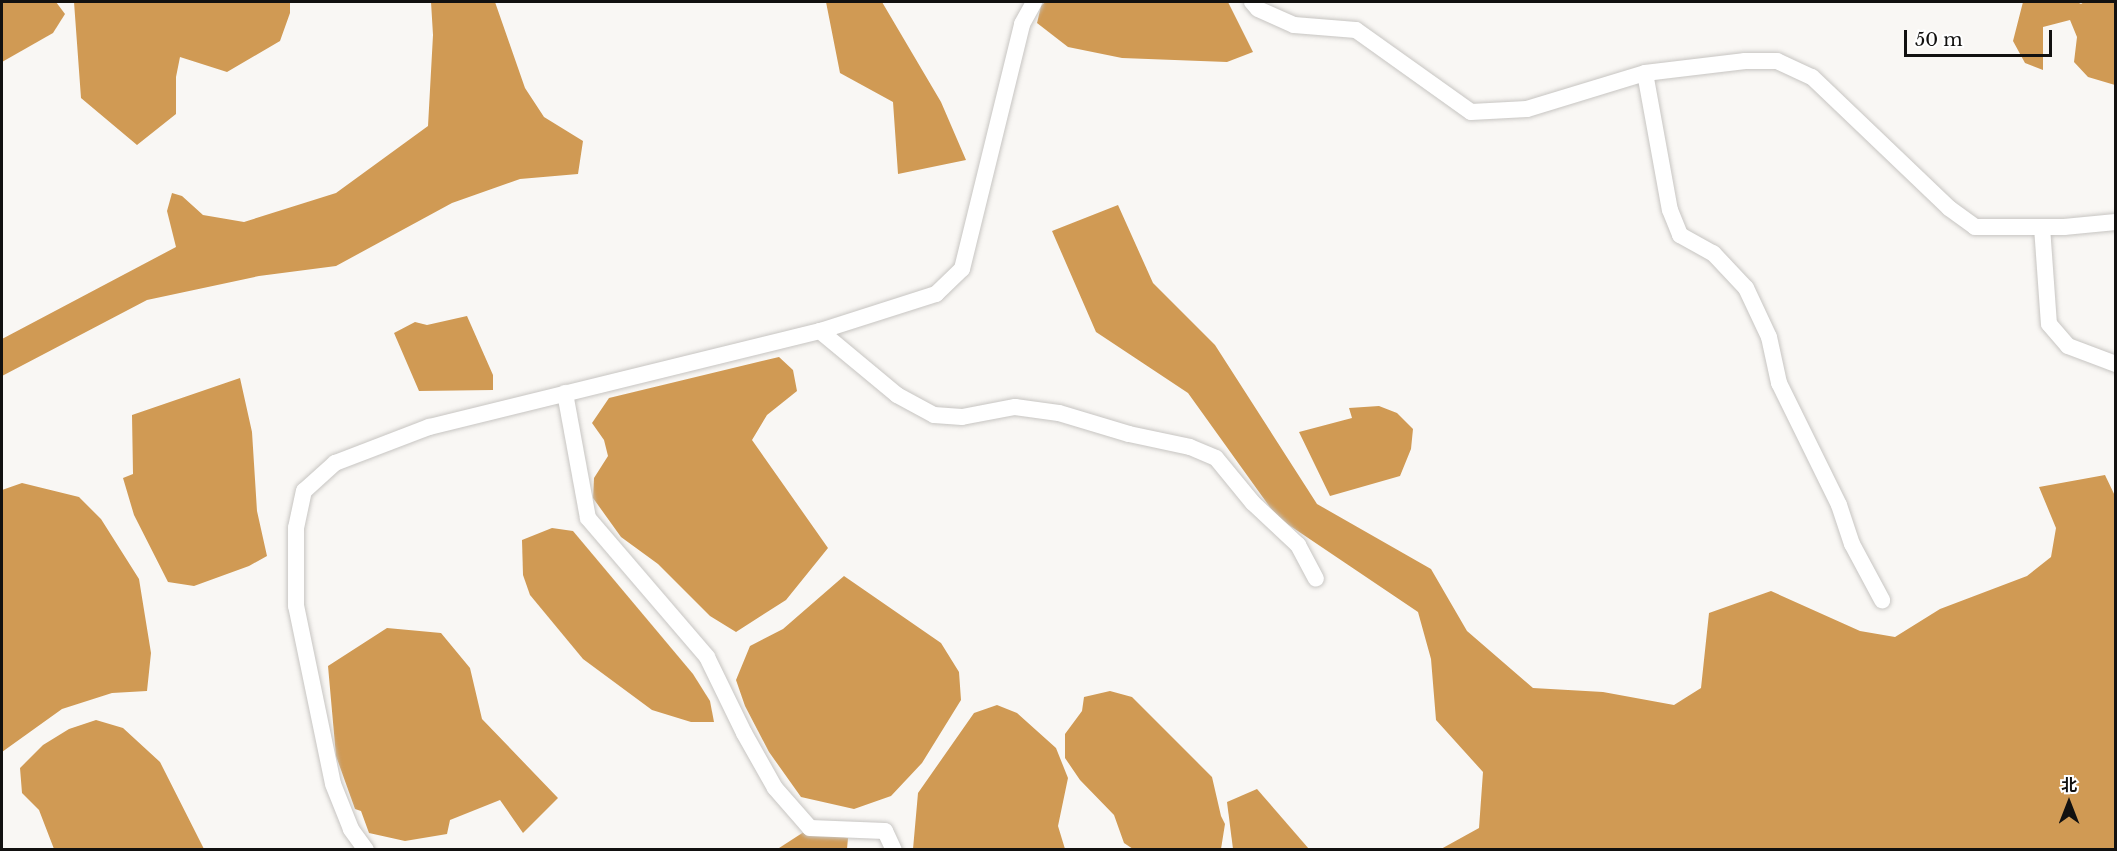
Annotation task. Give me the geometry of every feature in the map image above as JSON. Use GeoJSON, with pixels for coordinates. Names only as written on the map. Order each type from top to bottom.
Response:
{"type":"FeatureCollection","features":[{"type":"Feature","properties":{"kind":"street"},"geometry":{"type":"LineString","coordinates":[[366,849],[351,829],[333,784],[296,606],[296,528],[304,491],[335,463],[429,427],[820,331],[936,294],[962,269],[1022,24],[1034,2]]}},
{"type":"Feature","properties":{"kind":"street"},"geometry":{"type":"LineString","coordinates":[[1252,2],[1258,9],[1294,25],[1356,30],[1471,112],[1527,110],[1646,73],[1745,61],[1778,61],[1812,77],[1949,208],[1975,227],[2042,227],[2115,222]]}},
{"type":"Feature","properties":{"kind":"street"},"geometry":{"type":"LineString","coordinates":[[1646,73],[1670,210],[1680,235],[1713,253],[1746,288],[1770,337],[1779,383],[1839,505],[1852,544],[1882,600]]}},
{"type":"Feature","properties":{"kind":"street"},"geometry":{"type":"LineString","coordinates":[[2042,227],[2049,324],[2068,345],[2115,364]]}},
{"type":"Feature","properties":{"kind":"street"},"geometry":{"type":"LineString","coordinates":[[820,331],[897,395],[933,416],[962,417],[1016,407],[1059,412],[1129,434],[1190,447],[1216,458],[1253,503],[1298,545],[1316,579]]}},
{"type":"Feature","properties":{"kind":"street"},"geometry":{"type":"LineString","coordinates":[[566,393],[588,518],[706,657],[775,788],[810,828],[885,831],[894,849]]}},
{"type":"Feature","properties":{"kind":"shaded area"},"geometry":{"type":"Polygon","coordinates":[[[2,2],[56,2],[65,14],[53,33],[2,62],[2,2]]]}},
{"type":"Feature","properties":{"kind":"shaded area"},"geometry":{"type":"Polygon","coordinates":[[[74,2],[290,2],[290,13],[280,41],[227,72],[180,57],[176,77],[176,114],[137,145],[81,98],[74,2]]]}},
{"type":"Feature","properties":{"kind":"shaded area"},"geometry":{"type":"Polygon","coordinates":[[[431,2],[495,2],[525,88],[544,117],[583,141],[578,174],[520,179],[452,203],[336,266],[259,276],[147,300],[2,376],[2,339],[176,247],[167,211],[172,193],[182,196],[203,215],[244,222],[336,193],[428,126],[433,35],[431,2]]]}},
{"type":"Feature","properties":{"kind":"shaded area"},"geometry":{"type":"Polygon","coordinates":[[[826,2],[882,2],[941,102],[966,160],[898,174],[893,102],[840,73],[826,2]]]}},
{"type":"Feature","properties":{"kind":"shaded area"},"geometry":{"type":"Polygon","coordinates":[[[1045,2],[1228,2],[1253,52],[1227,62],[1122,58],[1068,47],[1037,23],[1041,6],[1045,2]]]}},
{"type":"Feature","properties":{"kind":"shaded area"},"geometry":{"type":"Polygon","coordinates":[[[2023,2],[2077,2],[2081,4],[2084,2],[2115,2],[2115,85],[2088,77],[2074,62],[2077,37],[2070,20],[2043,27],[2043,70],[2025,63],[2013,41],[2023,2]]]}},
{"type":"Feature","properties":{"kind":"shaded area"},"geometry":{"type":"Polygon","coordinates":[[[1118,205],[1153,283],[1215,345],[1317,504],[1431,569],[1467,631],[1533,688],[1603,692],[1674,705],[1701,688],[1709,613],[1771,591],[1860,631],[1895,637],[1940,609],[2027,576],[2051,557],[2056,528],[2039,487],[2105,475],[2116,498],[2115,849],[1441,849],[1479,828],[1483,772],[1436,720],[1431,659],[1418,612],[1277,517],[1188,393],[1096,332],[1052,231],[1118,205]]]}},
{"type":"Feature","properties":{"kind":"shaded area"},"geometry":{"type":"Polygon","coordinates":[[[467,316],[493,375],[493,390],[419,391],[394,333],[415,322],[427,325],[467,316]]]}},
{"type":"Feature","properties":{"kind":"shaded area"},"geometry":{"type":"Polygon","coordinates":[[[779,357],[793,370],[797,391],[767,415],[752,440],[828,548],[786,600],[736,632],[710,616],[658,564],[621,537],[593,498],[594,478],[608,456],[604,440],[592,423],[609,398],[779,357]]]}},
{"type":"Feature","properties":{"kind":"shaded area"},"geometry":{"type":"Polygon","coordinates":[[[240,378],[252,432],[257,511],[267,556],[249,566],[194,586],[168,582],[134,515],[123,478],[133,474],[132,415],[240,378]]]}},
{"type":"Feature","properties":{"kind":"shaded area"},"geometry":{"type":"Polygon","coordinates":[[[1379,406],[1397,413],[1413,429],[1411,449],[1400,476],[1330,496],[1299,432],[1352,418],[1349,408],[1379,406]]]}},
{"type":"Feature","properties":{"kind":"shaded area"},"geometry":{"type":"Polygon","coordinates":[[[22,483],[79,497],[101,519],[139,579],[151,653],[147,691],[112,693],[62,709],[2,752],[2,490],[22,483]]]}},
{"type":"Feature","properties":{"kind":"shaded area"},"geometry":{"type":"Polygon","coordinates":[[[552,528],[573,531],[693,674],[710,701],[714,722],[691,722],[652,710],[583,659],[530,595],[523,575],[522,540],[552,528]]]}},
{"type":"Feature","properties":{"kind":"shaded area"},"geometry":{"type":"Polygon","coordinates":[[[844,576],[941,643],[959,672],[961,700],[922,763],[891,796],[854,809],[801,797],[769,752],[745,706],[736,680],[750,646],[783,629],[844,576]]]}},
{"type":"Feature","properties":{"kind":"shaded area"},"geometry":{"type":"Polygon","coordinates":[[[387,628],[441,633],[470,668],[482,719],[558,798],[523,833],[500,800],[450,820],[447,834],[405,841],[369,833],[361,811],[355,809],[336,756],[328,666],[387,628]]]}},
{"type":"Feature","properties":{"kind":"shaded area"},"geometry":{"type":"Polygon","coordinates":[[[1110,691],[1132,697],[1212,777],[1225,824],[1221,849],[1133,849],[1124,843],[1114,815],[1080,780],[1065,758],[1065,734],[1082,711],[1084,697],[1110,691]]]}},
{"type":"Feature","properties":{"kind":"shaded area"},"geometry":{"type":"Polygon","coordinates":[[[997,705],[1017,713],[1056,748],[1068,778],[1058,826],[1065,849],[913,849],[918,793],[974,713],[997,705]]]}},
{"type":"Feature","properties":{"kind":"shaded area"},"geometry":{"type":"Polygon","coordinates":[[[96,720],[123,728],[160,762],[204,849],[54,849],[39,810],[22,793],[20,768],[43,745],[69,729],[96,720]]]}},
{"type":"Feature","properties":{"kind":"shaded area"},"geometry":{"type":"Polygon","coordinates":[[[1257,789],[1309,849],[1233,849],[1227,802],[1257,789]]]}},
{"type":"Feature","properties":{"kind":"shaded area"},"geometry":{"type":"Polygon","coordinates":[[[810,828],[848,838],[847,849],[776,850],[810,828]]]}}]}
